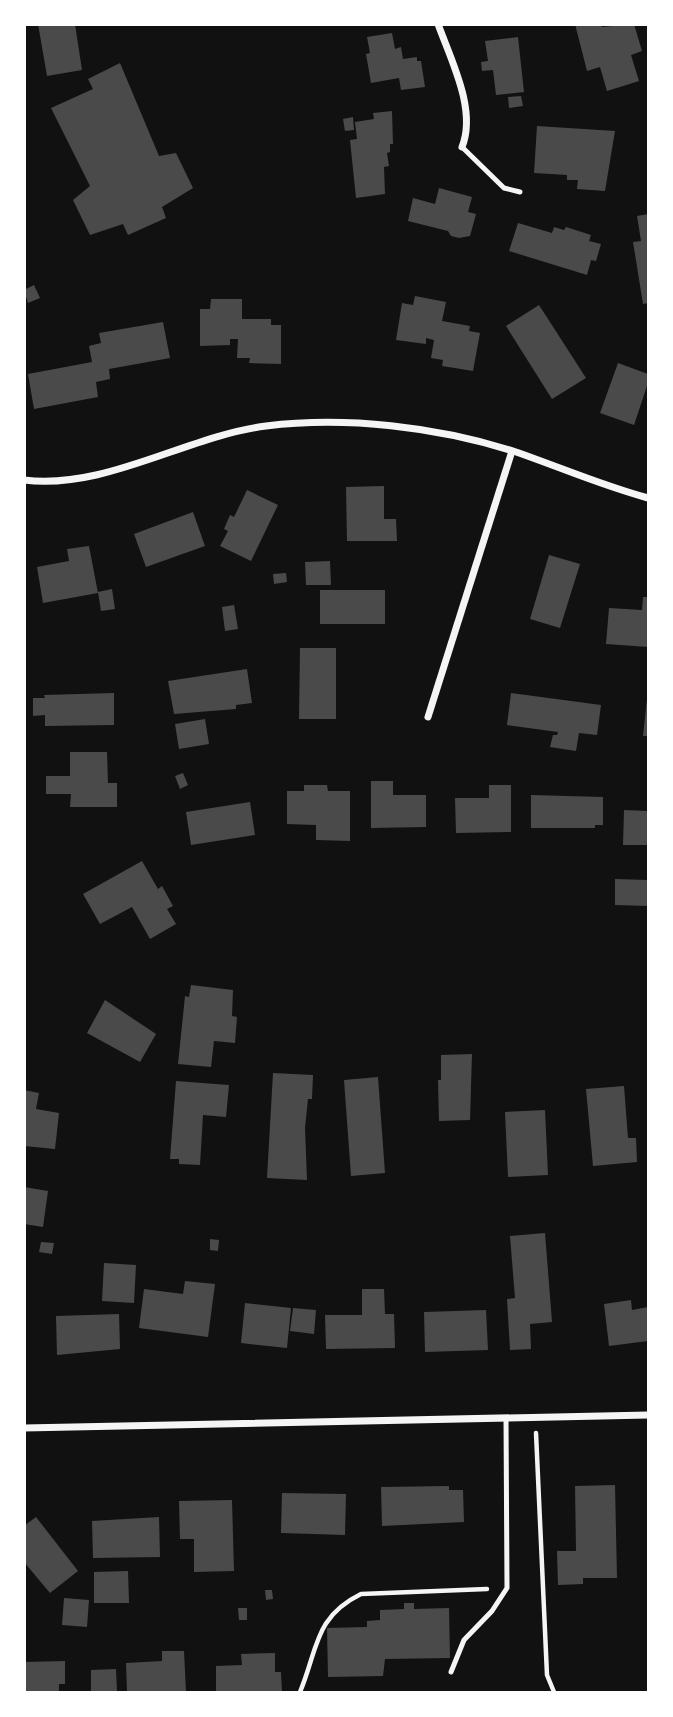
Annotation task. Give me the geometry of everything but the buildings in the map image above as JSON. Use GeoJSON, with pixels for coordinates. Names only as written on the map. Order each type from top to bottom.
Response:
{"type":"FeatureCollection","features":[{"type":"Feature","properties":{"kind":"street"},"geometry":{"type":"LineString","coordinates":[[438,24],[463,102],[467,126],[462,147]]}},
{"type":"Feature","properties":{"kind":"street"},"geometry":{"type":"LineString","coordinates":[[24,480],[72,480],[208,438],[266,426],[334,423],[427,431],[512,451],[599,485],[649,498]]}},
{"type":"Feature","properties":{"kind":"street"},"geometry":{"type":"LineString","coordinates":[[428,717],[512,451]]}},
{"type":"Feature","properties":{"kind":"street"},"geometry":{"type":"LineString","coordinates":[[24,1428],[649,1415]]}},
{"type":"Feature","properties":{"kind":"lane"},"geometry":{"type":"LineString","coordinates":[[462,147],[505,188],[520,192]]}},
{"type":"Feature","properties":{"kind":"lane"},"geometry":{"type":"LineString","coordinates":[[451,1672],[464,1640],[492,1611],[507,1588],[506,1418]]}},
{"type":"Feature","properties":{"kind":"path"},"geometry":{"type":"LineString","coordinates":[[536,1417],[547,1675],[554,1692]]}},
{"type":"Feature","properties":{"kind":"path"},"geometry":{"type":"LineString","coordinates":[[300,1692],[317,1649],[318,1632],[346,1601],[361,1594],[507,1588]]}}]}
